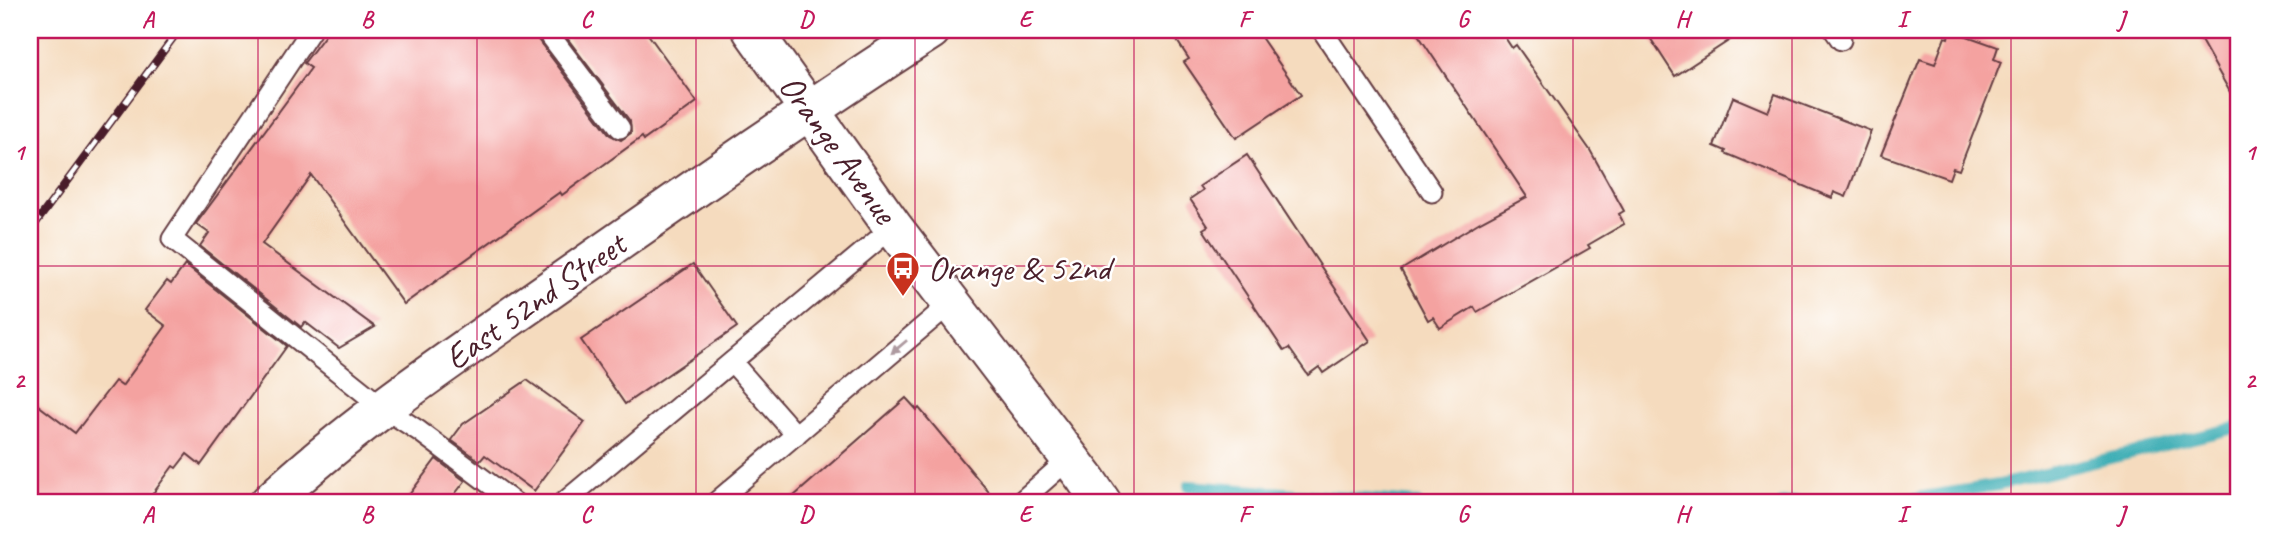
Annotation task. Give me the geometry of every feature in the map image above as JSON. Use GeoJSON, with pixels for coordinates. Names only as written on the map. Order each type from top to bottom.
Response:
{"type":"FeatureCollection","features":[{"type":"Feature","properties":{"kind":"street","name":"Orange Avenue"},"geometry":{"type":"LineString","coordinates":[[752,30],[893,227],[1102,503]]}},
{"type":"Feature","properties":{"kind":"street","name":"East 52nd Street"},"geometry":{"type":"LineString","coordinates":[[269,503],[305,468],[382,407],[809,109],[931,30]]}},
{"type":"Feature","properties":{"kind":"lane"},"geometry":{"type":"LineString","coordinates":[[311,30],[172,239],[382,407],[419,431],[515,503]]}},
{"type":"Feature","properties":{"kind":"lane"},"geometry":{"type":"LineString","coordinates":[[546,30],[620,128]]}},
{"type":"Feature","properties":{"kind":"lane"},"geometry":{"type":"LineString","coordinates":[[1322,30],[1432,192]]}},
{"type":"Feature","properties":{"kind":"lane"},"geometry":{"type":"LineString","coordinates":[[563,503],[893,227]]}},
{"type":"Feature","properties":{"kind":"lane"},"geometry":{"type":"LineString","coordinates":[[715,503],[951,303]]}},
{"type":"Feature","properties":{"kind":"lane"},"geometry":{"type":"LineString","coordinates":[[732,362],[796,435]]}},
{"type":"Feature","properties":{"kind":"lane"},"geometry":{"type":"LineString","coordinates":[[1019,503],[1070,458]]}},
{"type":"Feature","properties":{"kind":"building"},"geometry":{"type":"Polygon","coordinates":[[[329,30],[534,30],[536,37],[610,135],[621,140],[631,133],[630,121],[561,30],[645,30],[697,102],[644,140],[642,137],[562,195],[560,192],[404,304],[311,175],[262,244],[375,327],[339,348],[305,322],[301,327],[200,246],[209,233],[196,224],[311,68],[304,63],[329,30]]]}},
{"type":"Feature","properties":{"kind":"building"},"geometry":{"type":"Polygon","coordinates":[[[1170,30],[1256,30],[1301,95],[1236,138],[1184,62],[1189,59],[1170,30]]]}},
{"type":"Feature","properties":{"kind":"building"},"geometry":{"type":"Polygon","coordinates":[[[1415,30],[1500,30],[1512,48],[1516,45],[1590,150],[1624,211],[1619,214],[1624,224],[1588,245],[1590,248],[1477,312],[1474,307],[1440,328],[1433,317],[1428,320],[1401,270],[1527,197],[1415,30]]]}},
{"type":"Feature","properties":{"kind":"building"},"geometry":{"type":"Polygon","coordinates":[[[1645,30],[1745,30],[1675,76],[1645,30]]]}},
{"type":"Feature","properties":{"kind":"building"},"geometry":{"type":"Polygon","coordinates":[[[1950,30],[1998,47],[1994,59],[2001,62],[1959,170],[1953,168],[1949,179],[1881,155],[1920,59],[1935,64],[1950,30]]]}},
{"type":"Feature","properties":{"kind":"building"},"geometry":{"type":"Polygon","coordinates":[[[2195,30],[2239,30],[2239,108],[2195,30]]]}},
{"type":"Feature","properties":{"kind":"building"},"geometry":{"type":"Polygon","coordinates":[[[1775,94],[1871,131],[1846,197],[1834,192],[1832,198],[1714,146],[1733,97],[1768,112],[1775,94]]]}},
{"type":"Feature","properties":{"kind":"building"},"geometry":{"type":"Polygon","coordinates":[[[1247,155],[1370,341],[1323,373],[1319,367],[1308,375],[1289,348],[1284,351],[1203,229],[1208,226],[1190,199],[1203,190],[1200,186],[1247,155]]]}},
{"type":"Feature","properties":{"kind":"building"},"geometry":{"type":"Polygon","coordinates":[[[693,264],[737,327],[625,404],[581,340],[693,264]]]}},
{"type":"Feature","properties":{"kind":"building"},"geometry":{"type":"Polygon","coordinates":[[[185,265],[287,346],[201,465],[187,454],[176,468],[173,466],[146,503],[42,503],[30,494],[30,399],[75,433],[115,381],[122,386],[166,326],[145,310],[167,281],[171,284],[185,265]]]}},
{"type":"Feature","properties":{"kind":"building"},"geometry":{"type":"Polygon","coordinates":[[[527,380],[585,422],[534,491],[485,455],[480,461],[451,440],[463,424],[527,380]]]}},
{"type":"Feature","properties":{"kind":"building"},"geometry":{"type":"Polygon","coordinates":[[[906,398],[917,410],[919,408],[998,503],[786,503],[906,398]]]}},
{"type":"Feature","properties":{"kind":"building"},"geometry":{"type":"Polygon","coordinates":[[[436,459],[465,481],[448,503],[403,503],[436,459]]]}},
{"type":"Feature","properties":{"kind":"waterway"},"geometry":{"type":"LineString","coordinates":[[1783,503],[1911,499],[1999,485],[2239,427]]}},
{"type":"Feature","properties":{"kind":"waterway"},"geometry":{"type":"LineString","coordinates":[[1189,486],[1417,503]]}},
{"type":"Feature","properties":{"kind":"railway"},"geometry":{"type":"LineString","coordinates":[[30,231],[179,30]]}},
{"type":"Feature","properties":{"kind":"place","name":"Orange & 52nd"},"geometry":{"type":"Point","coordinates":[903,298]}}]}
